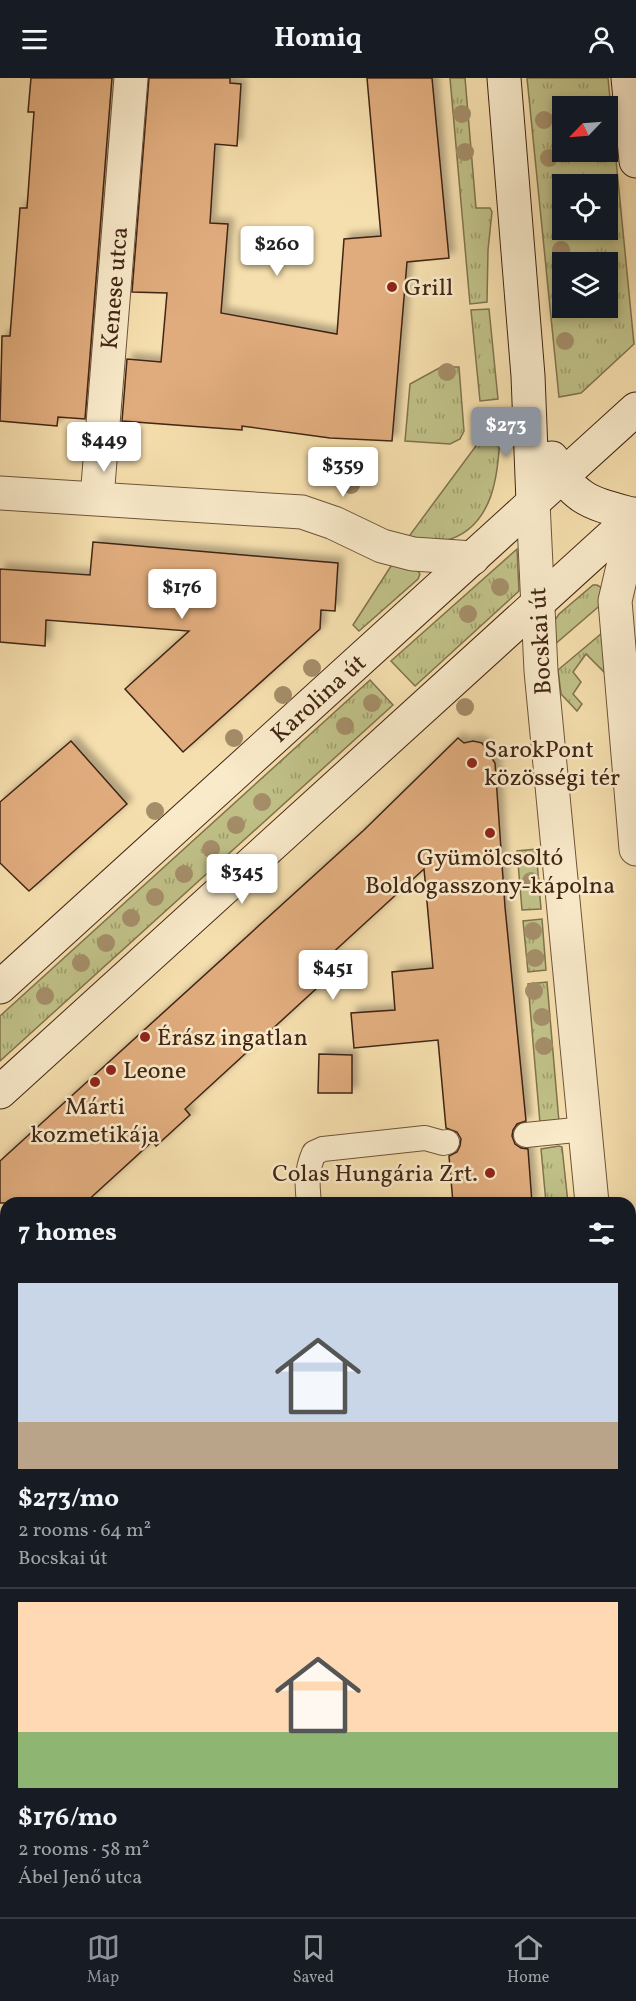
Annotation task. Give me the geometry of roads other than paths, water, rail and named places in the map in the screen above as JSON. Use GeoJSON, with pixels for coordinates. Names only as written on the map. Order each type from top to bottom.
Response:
{"type":"FeatureCollection","features":[{"type":"Feature","properties":{"kind":"main road","name":"Kenese utca"},"geometry":{"type":"LineString","coordinates":[[97,498],[131,78]]}},
{"type":"Feature","properties":{"kind":"main road","name":"Bocskai út"},"geometry":{"type":"LineString","coordinates":[[504,78],[529,412],[541,671],[591,1197]]}},
{"type":"Feature","properties":{"kind":"main road"},"geometry":{"type":"LineString","coordinates":[[628,78],[636,161]]}},
{"type":"Feature","properties":{"kind":"main road","name":"Karolina út"},"geometry":{"type":"LineString","coordinates":[[0,987],[636,409]]}},
{"type":"Feature","properties":{"kind":"main road"},"geometry":{"type":"LineString","coordinates":[[529,412],[562,477],[578,495],[605,507],[636,514]]}},
{"type":"Feature","properties":{"kind":"main road"},"geometry":{"type":"LineString","coordinates":[[0,493],[302,512],[334,523],[382,546],[412,554],[473,558]]}},
{"type":"Feature","properties":{"kind":"main road"},"geometry":{"type":"LineString","coordinates":[[0,1092],[636,514]]}},
{"type":"Feature","properties":{"kind":"main road"},"geometry":{"type":"LineString","coordinates":[[636,514],[615,601],[636,849]]}},
{"type":"Feature","properties":{"kind":"lane"},"geometry":{"type":"LineString","coordinates":[[526,1135],[585,1129]]}},
{"type":"Feature","properties":{"kind":"lane"},"geometry":{"type":"LineString","coordinates":[[309,1197],[309,1164],[314,1153],[323,1149],[425,1138],[447,1142]]}},
{"type":"Feature","properties":{"kind":"place","name":"Grill"},"geometry":{"type":"Point","coordinates":[392,287]}},
{"type":"Feature","properties":{"kind":"place","name":"SarokPont közösségi tér"},"geometry":{"type":"Point","coordinates":[472,763]}},
{"type":"Feature","properties":{"kind":"place","name":"Gyümölcsoltó Boldogasszony-kápolna"},"geometry":{"type":"Point","coordinates":[490,833]}},
{"type":"Feature","properties":{"kind":"place","name":"Érász ingatlan"},"geometry":{"type":"Point","coordinates":[145,1037]}},
{"type":"Feature","properties":{"kind":"place","name":"Leone"},"geometry":{"type":"Point","coordinates":[111,1070]}},
{"type":"Feature","properties":{"kind":"place","name":"Márti kozmetikája"},"geometry":{"type":"Point","coordinates":[95,1082]}},
{"type":"Feature","properties":{"kind":"place","name":"Colas Hungária Zrt."},"geometry":{"type":"Point","coordinates":[490,1173]}}]}
